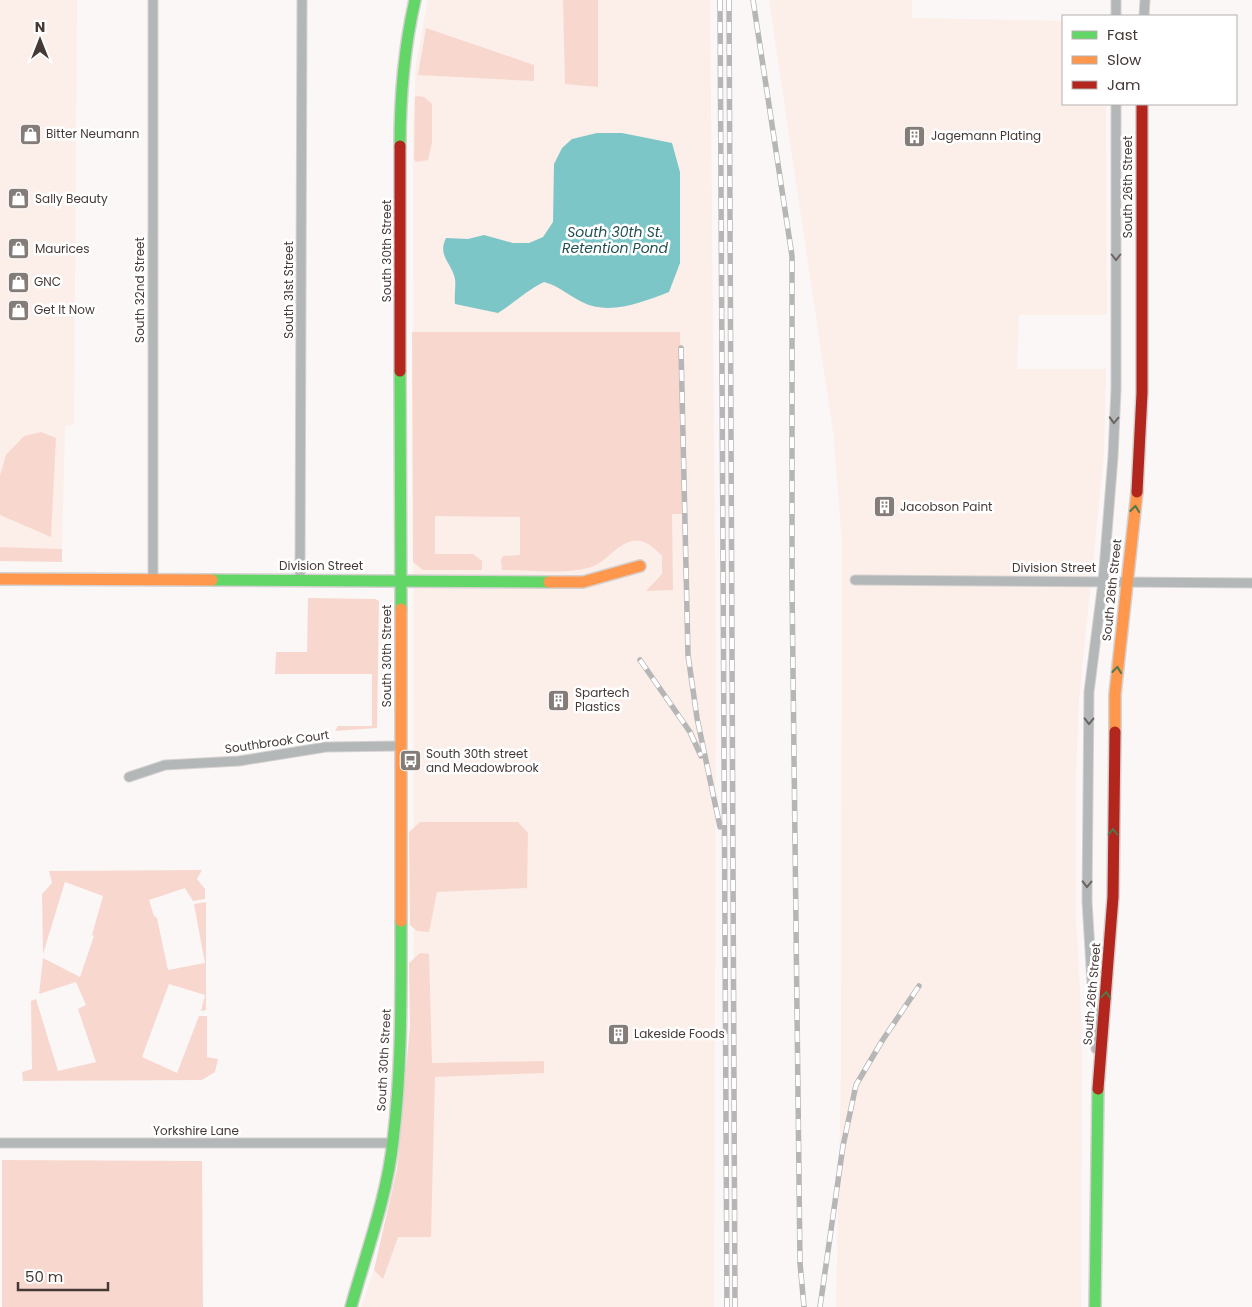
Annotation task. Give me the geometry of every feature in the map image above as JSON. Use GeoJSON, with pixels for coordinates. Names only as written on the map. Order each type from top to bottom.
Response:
{"type":"FeatureCollection","features":[{"type":"Feature","properties":{"kind":"street","name":"South 32nd Street"},"geometry":{"type":"LineString","coordinates":[[152,580],[153,0]]}},
{"type":"Feature","properties":{"kind":"street","name":"South 31st Street"},"geometry":{"type":"LineString","coordinates":[[300,579],[302,0]]}},
{"type":"Feature","properties":{"kind":"street","name":"South 30th Street"},"geometry":{"type":"LineString","coordinates":[[351,1307],[380,1204],[393,1143],[401,1036],[400,103],[408,31],[415,0]]}},
{"type":"Feature","properties":{"kind":"street"},"geometry":{"type":"LineString","coordinates":[[1116,0],[1116,15]]}},
{"type":"Feature","properties":{"kind":"street"},"geometry":{"type":"LineString","coordinates":[[1144,15],[1145,0]]}},
{"type":"Feature","properties":{"kind":"street","name":"South 26th Street"},"geometry":{"type":"LineString","coordinates":[[1095,1307],[1098,1078],[1087,891],[1090,692],[1103,582],[1113,457],[1116,388],[1116,105]]}},
{"type":"Feature","properties":{"kind":"street","name":"South 26th Street"},"geometry":{"type":"LineString","coordinates":[[1098,1078],[1110,956],[1113,896],[1115,694],[1137,489],[1142,393],[1142,105]]}},
{"type":"Feature","properties":{"kind":"street","name":"Division Street"},"geometry":{"type":"LineString","coordinates":[[0,579],[300,579],[583,582],[640,566]]}},
{"type":"Feature","properties":{"kind":"street","name":"Division Street"},"geometry":{"type":"LineString","coordinates":[[855,580],[1252,583]]}},
{"type":"Feature","properties":{"kind":"street","name":"Southbrook Court"},"geometry":{"type":"LineString","coordinates":[[129,777],[165,765],[239,761],[326,747],[401,746]]}},
{"type":"Feature","properties":{"kind":"street","name":"Yorkshire Lane"},"geometry":{"type":"LineString","coordinates":[[0,1143],[393,1143]]}},
{"type":"Feature","properties":{"kind":"shaded area"},"geometry":{"type":"Polygon","coordinates":[[[0,0],[77,0],[74,424],[65,426],[62,549],[0,547],[0,0]]]}},
{"type":"Feature","properties":{"kind":"shaded area"},"geometry":{"type":"Polygon","coordinates":[[[428,0],[710,0],[716,662],[714,1307],[361,1307],[383,1245],[397,1194],[414,1041],[413,124],[416,64],[428,0]]]}},
{"type":"Feature","properties":{"kind":"shaded area"},"geometry":{"type":"Polygon","coordinates":[[[563,0],[598,0],[598,87],[565,84],[563,0]]]}},
{"type":"Feature","properties":{"kind":"shaded area"},"geometry":{"type":"Polygon","coordinates":[[[769,0],[912,0],[912,18],[1062,21],[1062,105],[1106,105],[1107,315],[1019,315],[1017,369],[1106,369],[1104,454],[1079,699],[1076,774],[1076,919],[1082,1031],[1081,1307],[836,1307],[841,1080],[842,545],[834,438],[769,0]]]}},
{"type":"Feature","properties":{"kind":"shaded area"},"geometry":{"type":"Polygon","coordinates":[[[426,28],[534,65],[534,81],[418,75],[426,28]]]}},
{"type":"Feature","properties":{"kind":"shaded area"},"geometry":{"type":"Polygon","coordinates":[[[415,97],[424,97],[432,104],[432,142],[428,160],[416,162],[414,159],[415,97]]]}},
{"type":"Feature","properties":{"kind":"shaded area"},"geometry":{"type":"Polygon","coordinates":[[[412,332],[680,332],[683,514],[672,514],[673,590],[646,591],[662,574],[662,556],[649,544],[642,541],[627,543],[616,549],[597,565],[591,567],[570,571],[502,570],[501,560],[503,556],[520,555],[520,517],[435,516],[435,554],[473,554],[482,561],[482,570],[423,570],[413,562],[412,332]]]}},
{"type":"Feature","properties":{"kind":"shaded area"},"geometry":{"type":"Polygon","coordinates":[[[41,432],[56,438],[51,537],[0,515],[0,476],[6,455],[24,436],[41,432]]]}},
{"type":"Feature","properties":{"kind":"shaded area"},"geometry":{"type":"Polygon","coordinates":[[[0,547],[62,549],[62,562],[0,561],[0,547]]]}},
{"type":"Feature","properties":{"kind":"shaded area"},"geometry":{"type":"Polygon","coordinates":[[[308,598],[375,599],[379,601],[377,728],[335,731],[338,726],[372,726],[372,674],[275,674],[276,652],[307,652],[308,598]]]}},
{"type":"Feature","properties":{"kind":"shaded area"},"geometry":{"type":"Polygon","coordinates":[[[420,822],[518,822],[528,833],[527,888],[437,892],[429,932],[417,931],[410,925],[409,832],[420,822]]]}},
{"type":"Feature","properties":{"kind":"shaded area"},"geometry":{"type":"Polygon","coordinates":[[[202,870],[197,879],[205,889],[205,899],[193,901],[185,888],[149,900],[154,916],[157,918],[168,970],[205,963],[194,904],[206,902],[206,1010],[201,1011],[205,995],[169,984],[142,1057],[177,1073],[199,1016],[207,1016],[207,1057],[218,1059],[215,1072],[202,1080],[23,1081],[22,1072],[32,1069],[31,1001],[36,999],[58,1071],[96,1062],[78,1009],[86,1005],[76,982],[39,994],[43,958],[80,977],[94,936],[92,935],[103,896],[65,882],[43,954],[42,894],[52,883],[49,871],[202,870]]]}},
{"type":"Feature","properties":{"kind":"shaded area"},"geometry":{"type":"Polygon","coordinates":[[[420,953],[429,954],[432,1063],[544,1061],[544,1073],[435,1077],[431,1237],[398,1237],[383,1279],[374,1270],[397,1169],[410,1026],[409,963],[420,953]]]}},
{"type":"Feature","properties":{"kind":"shaded area"},"geometry":{"type":"Polygon","coordinates":[[[2,1160],[202,1161],[203,1307],[2,1307],[2,1160]]]}},
{"type":"Feature","properties":{"kind":"water","name":"South 30th St. Retention Pond"},"geometry":{"type":"Polygon","coordinates":[[[597,133],[622,133],[672,143],[680,172],[680,263],[669,292],[626,306],[603,308],[582,302],[559,288],[544,282],[498,313],[455,304],[455,279],[443,250],[446,238],[468,239],[484,235],[513,243],[529,243],[543,237],[553,222],[554,164],[562,148],[572,139],[597,133]]]}},
{"type":"Feature","properties":{"kind":"railway"},"geometry":{"type":"LineString","coordinates":[[720,0],[727,1307]]}},
{"type":"Feature","properties":{"kind":"railway"},"geometry":{"type":"LineString","coordinates":[[729,0],[735,1307]]}},
{"type":"Feature","properties":{"kind":"railway"},"geometry":{"type":"LineString","coordinates":[[753,0],[792,256],[792,586],[800,1263],[804,1307]]}},
{"type":"Feature","properties":{"kind":"railway"},"geometry":{"type":"LineString","coordinates":[[681,348],[688,655],[697,718],[720,827]]}},
{"type":"Feature","properties":{"kind":"railway"},"geometry":{"type":"LineString","coordinates":[[640,660],[690,732],[701,756]]}},
{"type":"Feature","properties":{"kind":"railway"},"geometry":{"type":"LineString","coordinates":[[820,1307],[843,1146],[856,1085],[882,1041],[919,986]]}},
{"type":"Feature","properties":{"kind":"traffic: fast"},"geometry":{"type":"LineString","coordinates":[[400,146],[403,73],[415,0]]}},
{"type":"Feature","properties":{"kind":"traffic: fast"},"geometry":{"type":"LineString","coordinates":[[400,371],[401,609]]}},
{"type":"Feature","properties":{"kind":"traffic: fast"},"geometry":{"type":"LineString","coordinates":[[212,580],[549,582]]}},
{"type":"Feature","properties":{"kind":"traffic: fast"},"geometry":{"type":"LineString","coordinates":[[351,1307],[381,1204],[393,1141],[399,1059],[401,921]]}},
{"type":"Feature","properties":{"kind":"traffic: fast"},"geometry":{"type":"LineString","coordinates":[[1095,1307],[1098,1089]]}},
{"type":"Feature","properties":{"kind":"traffic: slow"},"geometry":{"type":"LineString","coordinates":[[1115,732],[1115,694],[1137,492]]}},
{"type":"Feature","properties":{"kind":"traffic: slow"},"geometry":{"type":"LineString","coordinates":[[549,582],[583,582],[640,566]]}},
{"type":"Feature","properties":{"kind":"traffic: slow"},"geometry":{"type":"LineString","coordinates":[[0,579],[212,580]]}},
{"type":"Feature","properties":{"kind":"traffic: slow"},"geometry":{"type":"LineString","coordinates":[[401,609],[401,921]]}},
{"type":"Feature","properties":{"kind":"traffic: jam"},"geometry":{"type":"LineString","coordinates":[[1137,492],[1142,393],[1142,105]]}},
{"type":"Feature","properties":{"kind":"traffic: jam"},"geometry":{"type":"LineString","coordinates":[[400,146],[400,371]]}},
{"type":"Feature","properties":{"kind":"traffic: jam"},"geometry":{"type":"LineString","coordinates":[[1098,1089],[1113,897],[1115,732]]}},
{"type":"Feature","properties":{"kind":"place","name":"Bitter Neumann"},"geometry":{"type":"Point","coordinates":[30,134]}},
{"type":"Feature","properties":{"kind":"place","name":"Jagemann Plating"},"geometry":{"type":"Point","coordinates":[915,136]}},
{"type":"Feature","properties":{"kind":"place","name":"Sally Beauty"},"geometry":{"type":"Point","coordinates":[19,199]}},
{"type":"Feature","properties":{"kind":"place","name":"Maurices"},"geometry":{"type":"Point","coordinates":[19,249]}},
{"type":"Feature","properties":{"kind":"place","name":"GNC"},"geometry":{"type":"Point","coordinates":[18,282]}},
{"type":"Feature","properties":{"kind":"place","name":"Get It Now"},"geometry":{"type":"Point","coordinates":[18,310]}},
{"type":"Feature","properties":{"kind":"place","name":"Jacobson Paint"},"geometry":{"type":"Point","coordinates":[884,507]}},
{"type":"Feature","properties":{"kind":"place","name":"Spartech Plastics"},"geometry":{"type":"Point","coordinates":[559,700]}},
{"type":"Feature","properties":{"kind":"place","name":"South 30th street and Meadowbrook"},"geometry":{"type":"Point","coordinates":[410,761]}},
{"type":"Feature","properties":{"kind":"place","name":"Lakeside Foods"},"geometry":{"type":"Point","coordinates":[618,1034]}}]}
